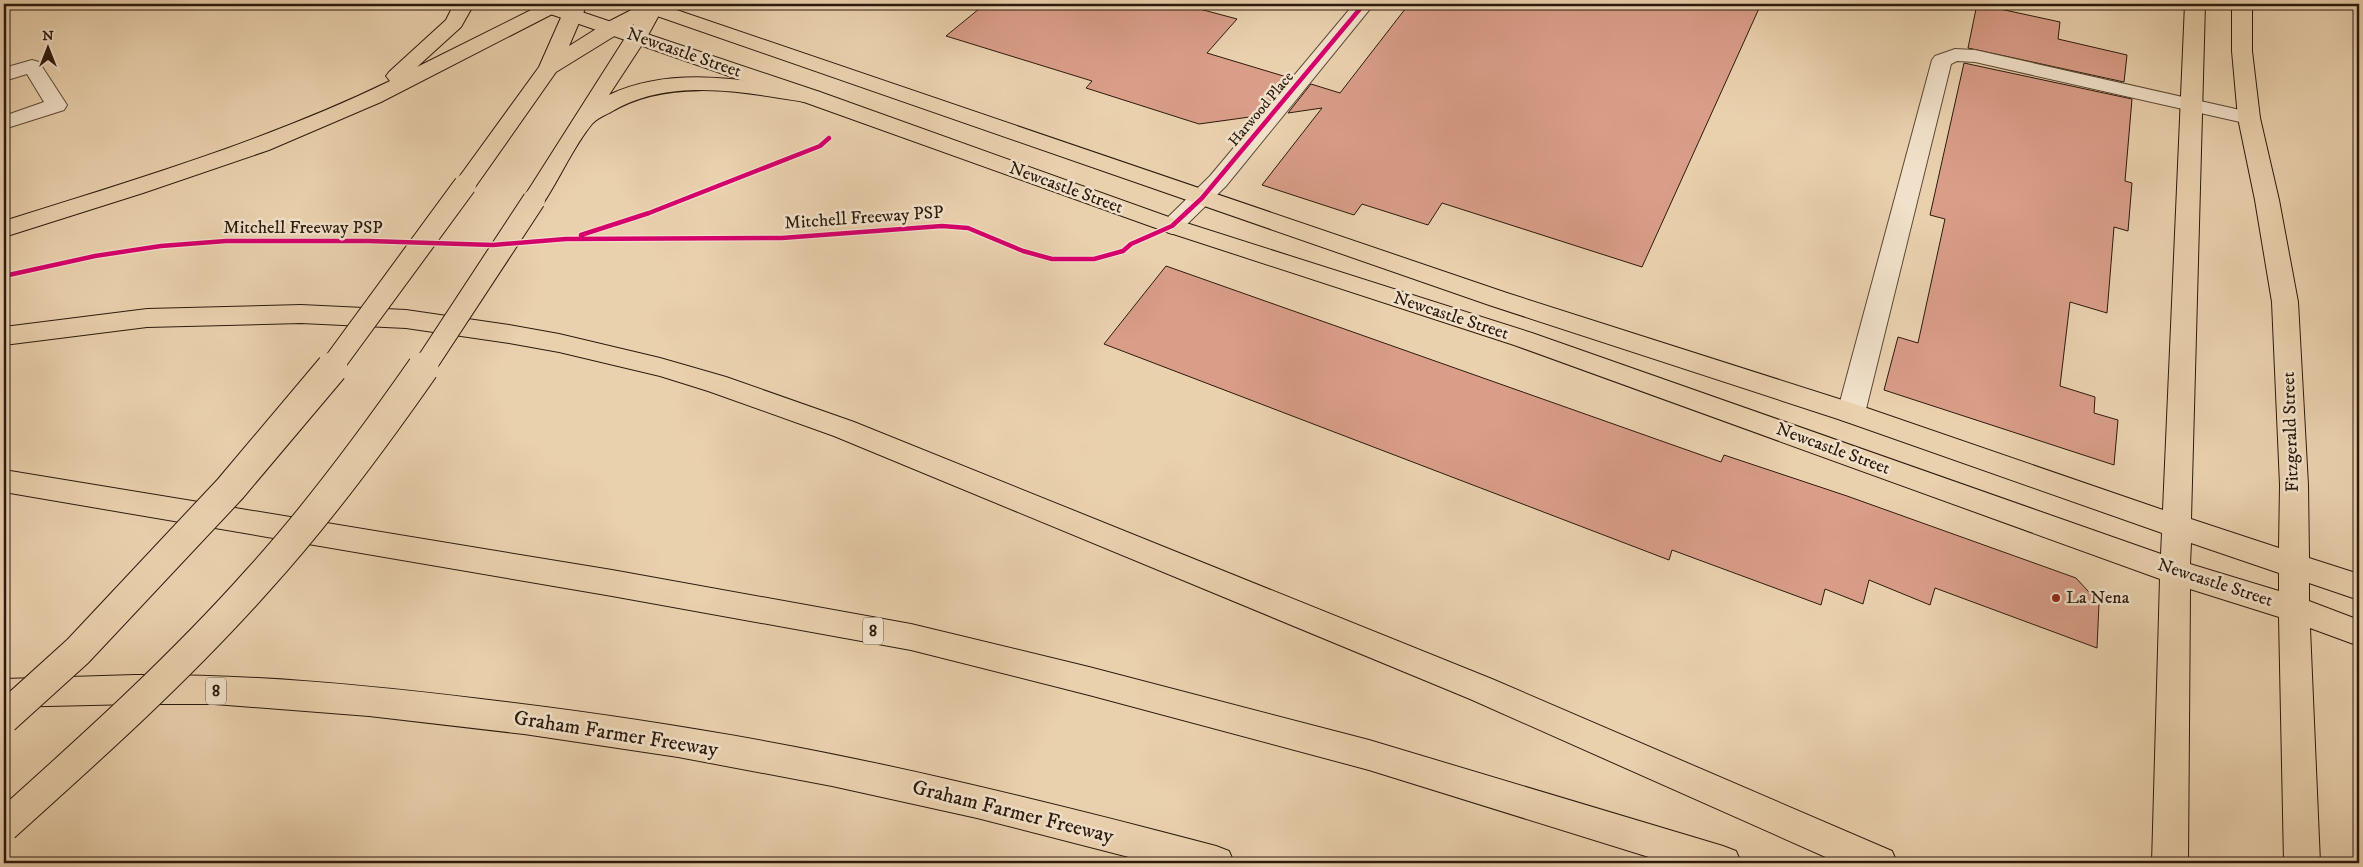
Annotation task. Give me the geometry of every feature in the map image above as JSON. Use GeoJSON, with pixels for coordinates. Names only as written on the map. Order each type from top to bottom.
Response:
{"type":"FeatureCollection","features":[{"type":"Feature","properties":{"kind":"main road"},"geometry":{"type":"LineString","coordinates":[[372,97],[454,23],[464,4]]}},
{"type":"Feature","properties":{"kind":"main road"},"geometry":{"type":"LineString","coordinates":[[2170,863],[2176,572],[2195,4]]}},
{"type":"Feature","properties":{"kind":"main road","name":"Fitzgerald Street"},"geometry":{"type":"LineString","coordinates":[[2242,4],[2242,52],[2249,118],[2268,200],[2285,302],[2294,485],[2294,609],[2302,863]]}},
{"type":"Feature","properties":{"kind":"main road"},"geometry":{"type":"LineString","coordinates":[[4,718],[78,651],[230,489],[339,359],[549,68],[649,5]]}},
{"type":"Feature","properties":{"kind":"main road"},"geometry":{"type":"LineString","coordinates":[[4,826],[96,746],[243,596],[333,491],[420,375],[534,200],[637,36],[649,5]]}},
{"type":"Feature","properties":{"kind":"main road","name":"Newcastle Street"},"geometry":{"type":"LineString","coordinates":[[649,5],[1202,198],[1498,298],[1851,413],[2178,528],[2294,564],[2359,587]]}},
{"type":"Feature","properties":{"kind":"main road"},"geometry":{"type":"LineString","coordinates":[[4,229],[135,188],[261,145],[372,97],[560,7]]}},
{"type":"Feature","properties":{"kind":"main road"},"geometry":{"type":"LineString","coordinates":[[549,68],[560,7]]}},
{"type":"Feature","properties":{"kind":"main road","name":"Newcastle Street"},"geometry":{"type":"LineString","coordinates":[[560,7],[611,28],[812,97],[1172,226],[1523,339],[2176,572],[2294,609],[2359,633]]}},
{"type":"Feature","properties":{"kind":"main road"},"geometry":{"type":"LineString","coordinates":[[584,118],[623,97],[669,86],[712,83],[812,97]]}},
{"type":"Feature","properties":{"kind":"main road"},"geometry":{"type":"LineString","coordinates":[[4,336],[147,318],[301,314],[406,319],[560,343],[660,367],[716,384],[844,429],[1481,689],[1879,863]]}},
{"type":"Feature","properties":{"kind":"main road","name":"8"},"geometry":{"type":"LineString","coordinates":[[4,481],[612,583],[911,637],[1089,681],[1369,755],[1724,863]]}},
{"type":"Feature","properties":{"kind":"main road","name":"Graham Farmer Freeway"},"geometry":{"type":"LineString","coordinates":[[4,693],[212,690],[427,706],[637,734],[834,770],[1043,818],[1216,863]]}},
{"type":"Feature","properties":{"kind":"street","name":"Harwood Place"},"geometry":{"type":"LineString","coordinates":[[1172,226],[1202,198],[1364,4]]}},
{"type":"Feature","properties":{"kind":"street"},"geometry":{"type":"LineString","coordinates":[[1851,413],[1942,60],[1955,55],[1975,56],[2249,118]]}},
{"type":"Feature","properties":{"kind":"street"},"geometry":{"type":"LineString","coordinates":[[4,75],[32,66],[56,105],[4,123]]}},
{"type":"Feature","properties":{"kind":"building"},"geometry":{"type":"Polygon","coordinates":[[[985,4],[1181,4],[1237,19],[1207,53],[1290,78],[1257,116],[1199,124],[1086,88],[1092,81],[946,36],[985,4]]]}},
{"type":"Feature","properties":{"kind":"building"},"geometry":{"type":"Polygon","coordinates":[[[1409,4],[1761,4],[1642,267],[1442,203],[1428,225],[1362,204],[1354,215],[1262,185],[1322,108],[1288,113],[1311,84],[1340,93],[1409,4]]]}},
{"type":"Feature","properties":{"kind":"building"},"geometry":{"type":"Polygon","coordinates":[[[1977,4],[2060,22],[2058,39],[2127,55],[2124,82],[1968,48],[1977,4]]]}},
{"type":"Feature","properties":{"kind":"building"},"geometry":{"type":"Polygon","coordinates":[[[1964,63],[2132,99],[2125,181],[2132,183],[2128,231],[2114,227],[2107,313],[2070,302],[2060,386],[2095,397],[2094,413],[2118,420],[2114,465],[1884,390],[1898,337],[1918,343],[1945,219],[1930,215],[1964,63]]]}},
{"type":"Feature","properties":{"kind":"building"},"geometry":{"type":"Polygon","coordinates":[[[1166,266],[1721,462],[1724,455],[1847,496],[2076,578],[2099,603],[2097,648],[1935,588],[1930,605],[1869,580],[1863,604],[1825,589],[1821,605],[1672,550],[1669,560],[1104,344],[1166,266]]]}},
{"type":"Feature","properties":{"kind":"cycle path","name":"Mitchell Freeway PSP"},"geometry":{"type":"LineString","coordinates":[[4,276],[95,256],[161,246],[226,241],[369,241],[493,245],[566,239],[782,238],[942,226],[968,228],[1023,251],[1052,259],[1094,259],[1123,251],[1131,244],[1172,226],[1202,198],[1364,4]]}},
{"type":"Feature","properties":{"kind":"cycle path"},"geometry":{"type":"LineString","coordinates":[[581,235],[649,213],[820,146],[829,138]]}},
{"type":"Feature","properties":{"kind":"place","name":"La Nena"},"geometry":{"type":"Point","coordinates":[2056,598]}}]}
